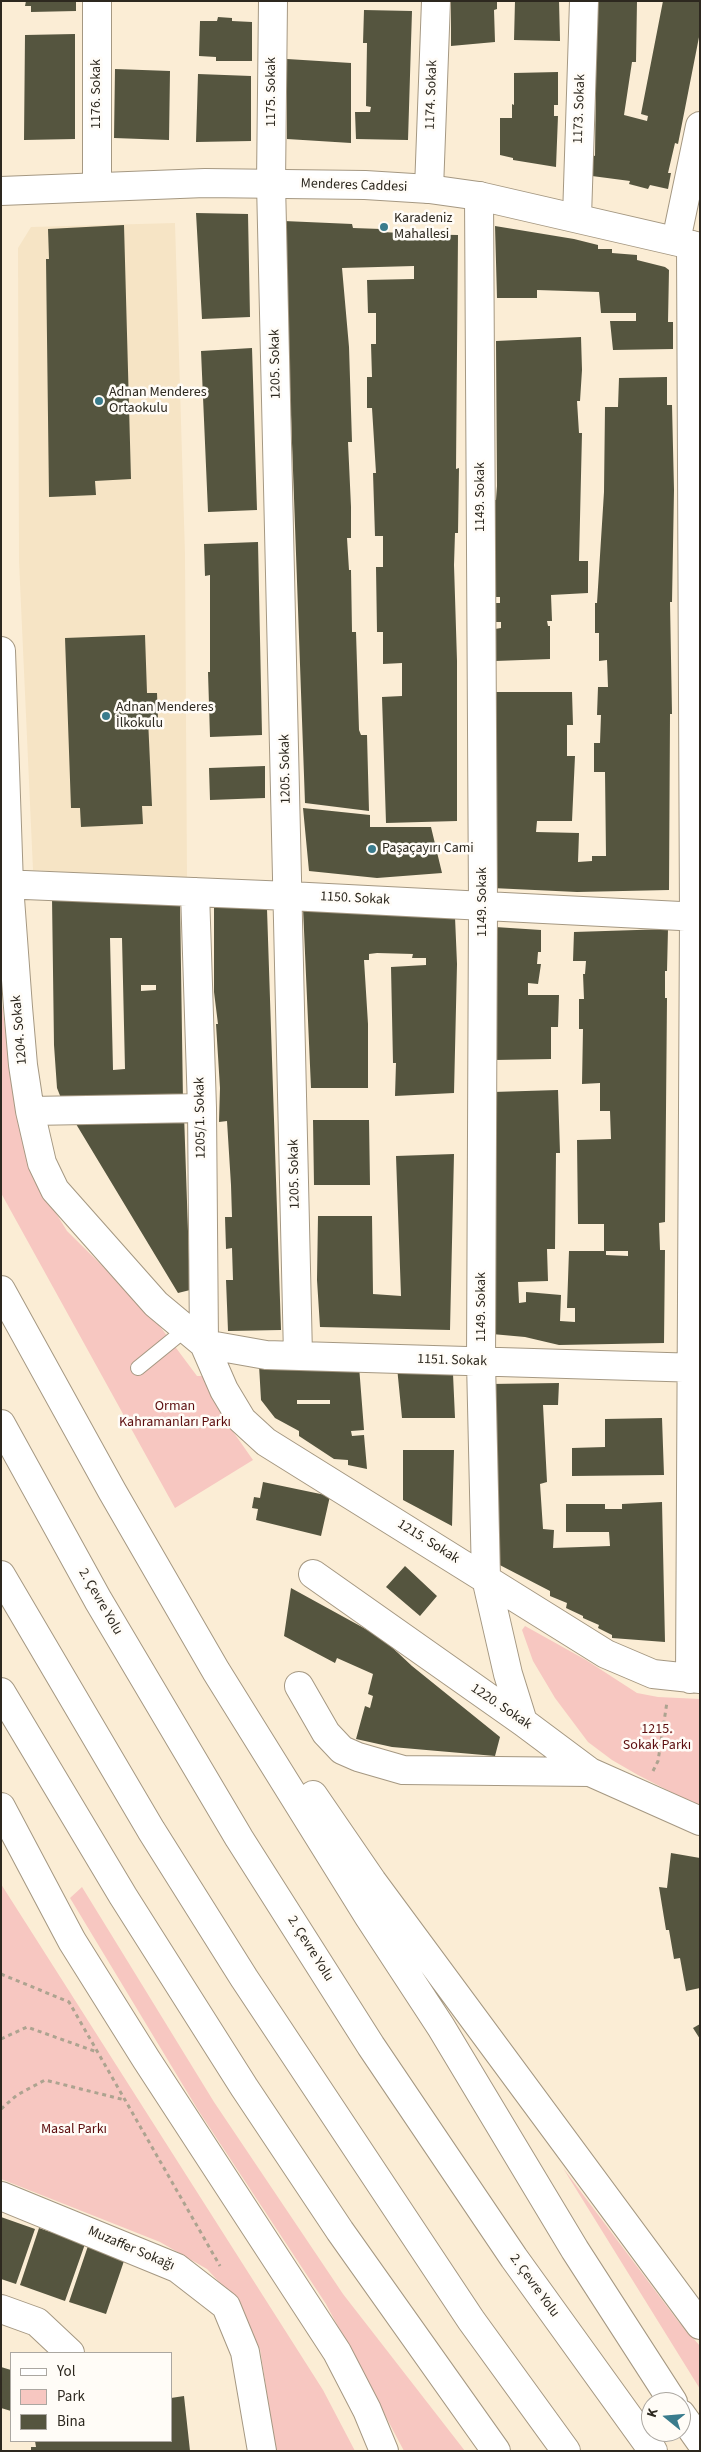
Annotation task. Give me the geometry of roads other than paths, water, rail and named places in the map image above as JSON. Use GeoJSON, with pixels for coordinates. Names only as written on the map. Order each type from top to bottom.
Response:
{"type":"FeatureCollection","features":[{"type":"Feature","properties":{"kind":"main road","name":"1176. Sokak"},"geometry":{"type":"LineString","coordinates":[[97,1],[97,187]]}},
{"type":"Feature","properties":{"kind":"main road","name":"1175. Sokak"},"geometry":{"type":"LineString","coordinates":[[271,183],[273,1]]}},
{"type":"Feature","properties":{"kind":"main road","name":"1174. Sokak"},"geometry":{"type":"LineString","coordinates":[[429,189],[436,1]]}},
{"type":"Feature","properties":{"kind":"main road","name":"1173. Sokak"},"geometry":{"type":"LineString","coordinates":[[577,218],[584,1]]}},
{"type":"Feature","properties":{"kind":"main road"},"geometry":{"type":"LineString","coordinates":[[687,1678],[696,1368],[697,917],[689,244],[700,126]]}},
{"type":"Feature","properties":{"kind":"main road","name":"Menderes Caddesi"},"geometry":{"type":"LineString","coordinates":[[1,191],[271,183],[429,189],[479,196],[689,244]]}},
{"type":"Feature","properties":{"kind":"main road","name":"1205. Sokak"},"geometry":{"type":"LineString","coordinates":[[271,183],[289,896],[298,1355]]}},
{"type":"Feature","properties":{"kind":"main road","name":"1149. Sokak"},"geometry":{"type":"LineString","coordinates":[[479,196],[483,905],[481,1362],[486,1578],[508,1674],[523,1722]]}},
{"type":"Feature","properties":{"kind":"main road","name":"1204. Sokak"},"geometry":{"type":"LineString","coordinates":[[1,651],[5,885],[23,1065],[30,1111],[42,1163],[55,1190],[156,1304],[195,1336]]}},
{"type":"Feature","properties":{"kind":"main road","name":"1150. Sokak"},"geometry":{"type":"LineString","coordinates":[[5,885],[289,896],[697,917]]}},
{"type":"Feature","properties":{"kind":"main road","name":"1205/1. Sokak"},"geometry":{"type":"LineString","coordinates":[[195,892],[202,1108],[195,1336]]}},
{"type":"Feature","properties":{"kind":"main road"},"geometry":{"type":"LineString","coordinates":[[30,1111],[202,1108]]}},
{"type":"Feature","properties":{"kind":"main road"},"geometry":{"type":"LineString","coordinates":[[1,1290],[112,1491],[216,1671],[364,1910],[441,2027],[575,2250],[667,2392]]}},
{"type":"Feature","properties":{"kind":"main road","name":"1151. Sokak"},"geometry":{"type":"LineString","coordinates":[[195,1336],[266,1355],[696,1368]]}},
{"type":"Feature","properties":{"kind":"main road","name":"1215. Sokak"},"geometry":{"type":"LineString","coordinates":[[195,1336],[242,1420],[266,1442],[606,1654],[653,1674],[687,1678]]}},
{"type":"Feature","properties":{"kind":"main road","name":"2. Çevre Yolu"},"geometry":{"type":"LineString","coordinates":[[1,1424],[98,1600],[229,1821],[371,2046],[514,2258],[654,2451]]}},
{"type":"Feature","properties":{"kind":"main road","name":"1220. Sokak"},"geometry":{"type":"LineString","coordinates":[[313,1574],[523,1722],[590,1772],[700,1821]]}},
{"type":"Feature","properties":{"kind":"main road"},"geometry":{"type":"LineString","coordinates":[[1,1575],[151,1830],[244,1978],[471,2320],[566,2451]]}},
{"type":"Feature","properties":{"kind":"main road"},"geometry":{"type":"LineString","coordinates":[[216,1671],[270,1732],[372,1881],[700,2325]]}},
{"type":"Feature","properties":{"kind":"main road"},"geometry":{"type":"LineString","coordinates":[[299,1686],[326,1733],[342,1750],[358,1757],[403,1770],[590,1772]]}},
{"type":"Feature","properties":{"kind":"main road"},"geometry":{"type":"LineString","coordinates":[[1,1692],[123,1896],[250,2095],[340,2232],[496,2451]]}},
{"type":"Feature","properties":{"kind":"main road"},"geometry":{"type":"LineString","coordinates":[[1,1807],[72,1941],[146,2059],[338,2352],[367,2410],[384,2451]]}},
{"type":"Feature","properties":{"kind":"main road","name":"Muzaffer Sokağı"},"geometry":{"type":"LineString","coordinates":[[1,2196],[176,2268],[226,2306],[245,2352],[262,2451]]}},
{"type":"Feature","properties":{"kind":"main road"},"geometry":{"type":"LineString","coordinates":[[1,2309],[37,2322],[69,2352]]}},
{"type":"Feature","properties":{"kind":"main road"},"geometry":{"type":"LineString","coordinates":[[691,2428],[700,2441]]}},
{"type":"Feature","properties":{"kind":"lane"},"geometry":{"type":"LineString","coordinates":[[138,1368],[195,1336]]}},
{"type":"Feature","properties":{"kind":"place","name":"Karadeniz Mahallesi"},"geometry":{"type":"Point","coordinates":[384,227]}},
{"type":"Feature","properties":{"kind":"place","name":"Adnan Menderes Ortaokulu"},"geometry":{"type":"Point","coordinates":[99,401]}},
{"type":"Feature","properties":{"kind":"place","name":"Adnan Menderes İlkokulu"},"geometry":{"type":"Point","coordinates":[106,716]}},
{"type":"Feature","properties":{"kind":"place","name":"Paşaçayırı Cami"},"geometry":{"type":"Point","coordinates":[372,849]}},
{"type":"Feature","properties":{"kind":"park label","name":"Orman Kahramanları Parkı"},"geometry":{"type":"Point","coordinates":[175,1415]}},
{"type":"Feature","properties":{"kind":"park label","name":"1215. Sokak Parkı"},"geometry":{"type":"Point","coordinates":[657,1738]}},
{"type":"Feature","properties":{"kind":"park label","name":"Masal Parkı"},"geometry":{"type":"Point","coordinates":[74,2130]}}]}
